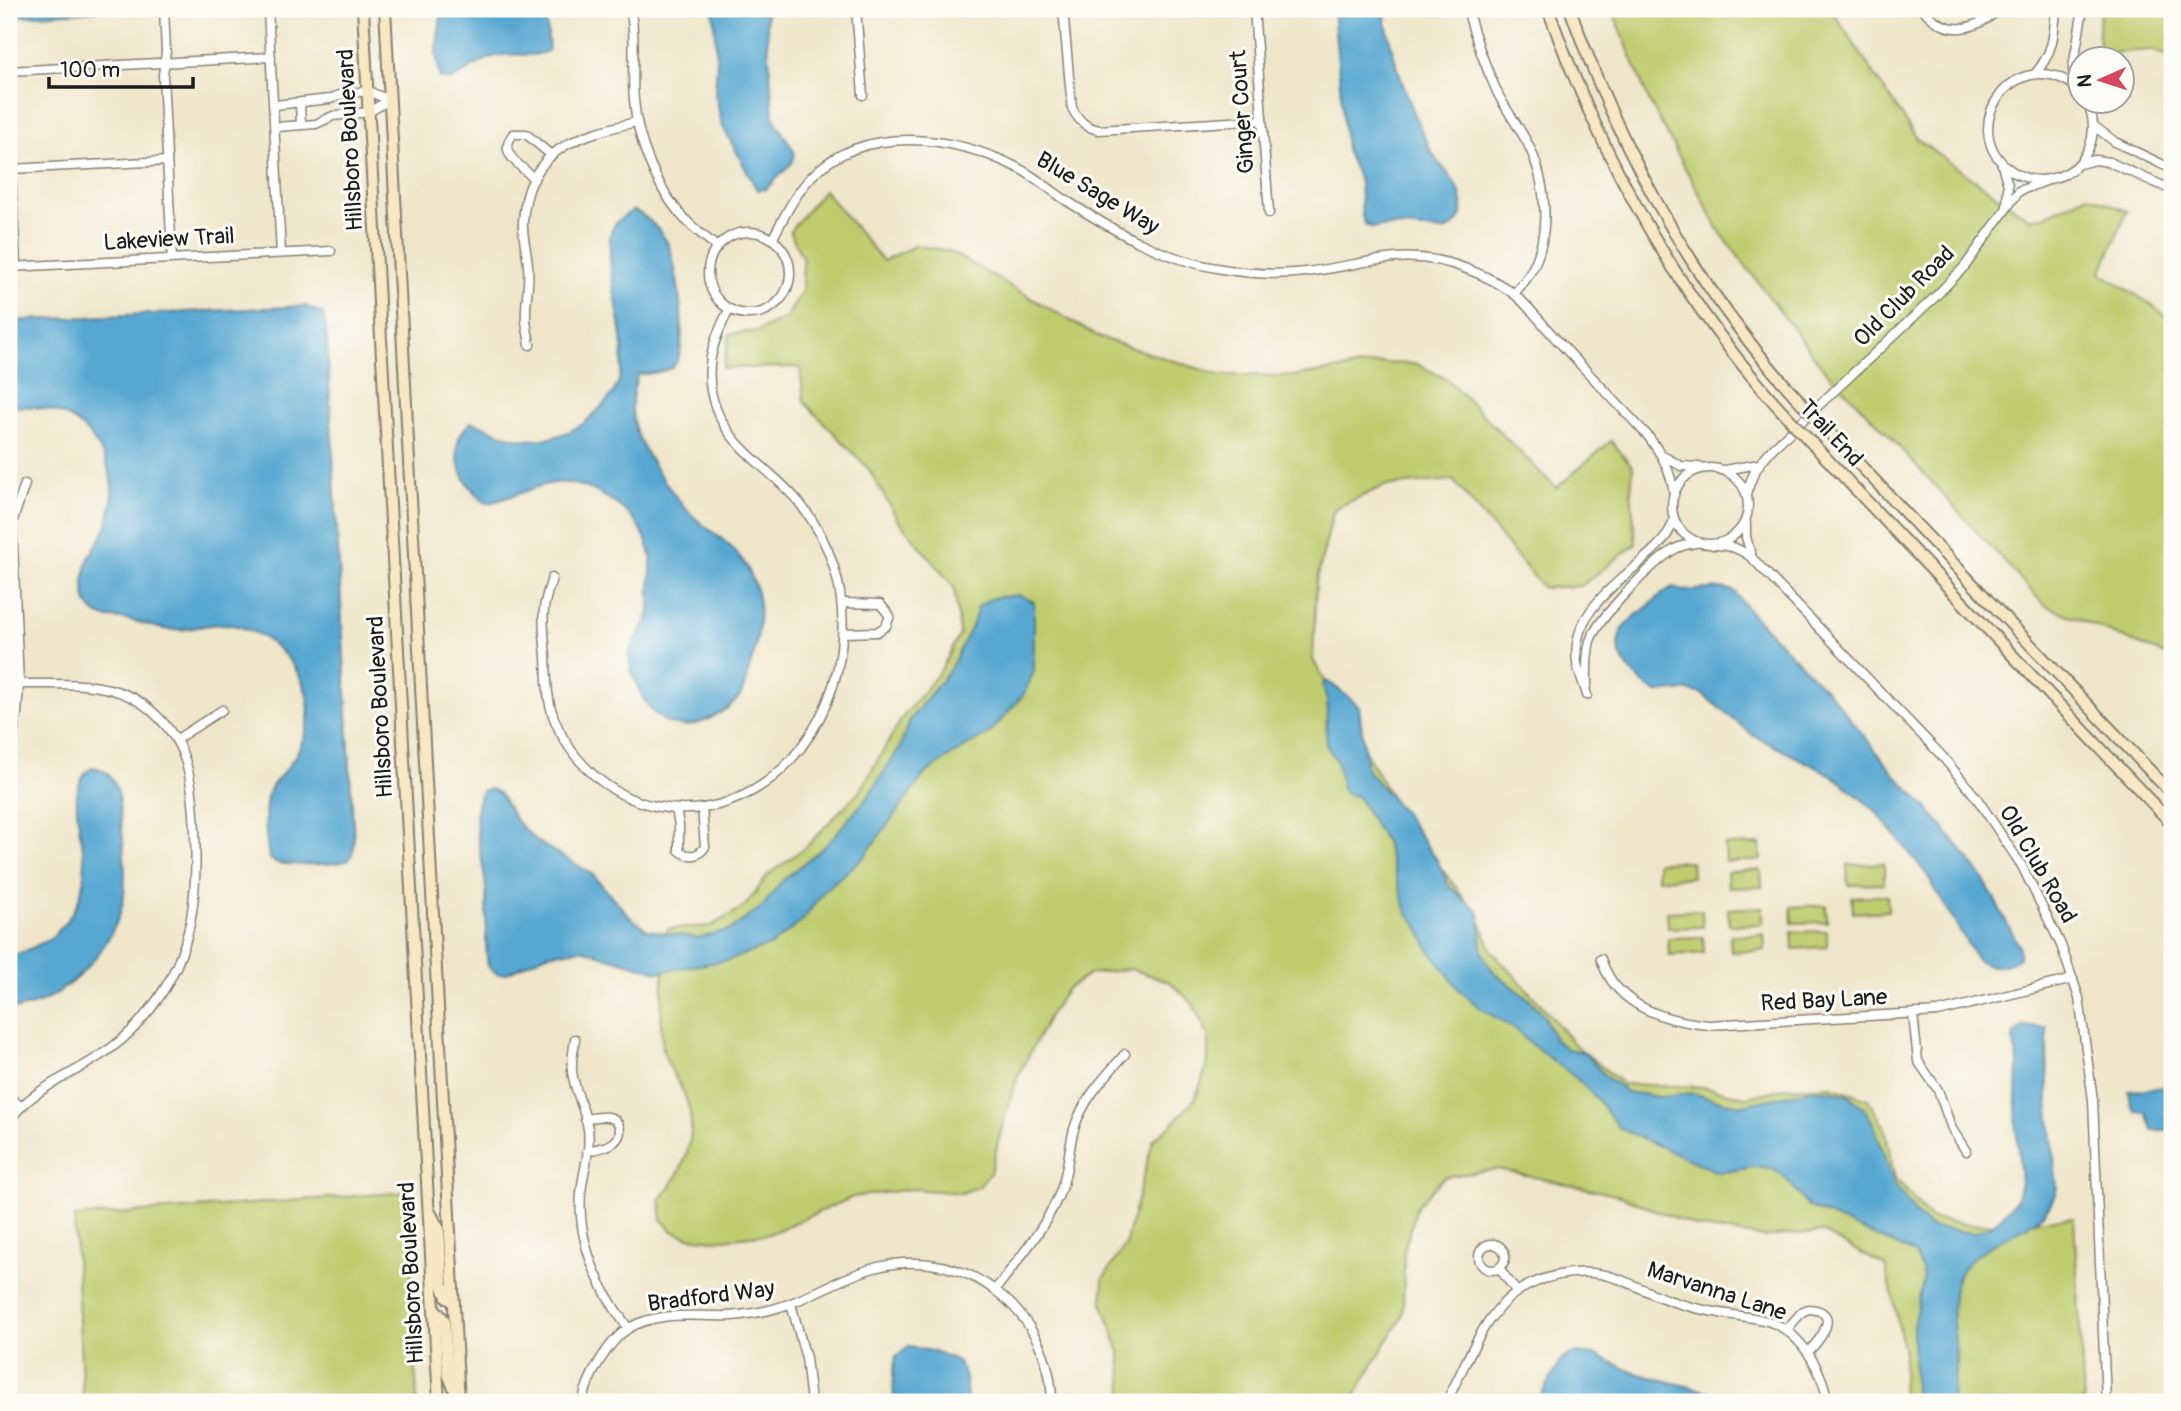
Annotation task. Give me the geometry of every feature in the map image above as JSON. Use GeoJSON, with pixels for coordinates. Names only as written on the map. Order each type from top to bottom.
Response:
{"type":"FeatureCollection","features":[{"type":"Feature","properties":{"kind":"street"},"geometry":{"type":"LineString","coordinates":[[164,9],[166,51],[163,75],[172,258]]}},
{"type":"Feature","properties":{"kind":"street"},"geometry":{"type":"LineString","coordinates":[[268,9],[281,253]]}},
{"type":"Feature","properties":{"kind":"street","name":"Hillsboro Boulevard"},"geometry":{"type":"LineString","coordinates":[[363,9],[439,1402]]}},
{"type":"Feature","properties":{"kind":"street","name":"Hillsboro Boulevard"},"geometry":{"type":"LineString","coordinates":[[385,9],[459,1401]]}},
{"type":"Feature","properties":{"kind":"street"},"geometry":{"type":"LineString","coordinates":[[630,9],[634,26],[636,122],[644,146],[666,194],[693,227],[717,247]]}},
{"type":"Feature","properties":{"kind":"street"},"geometry":{"type":"LineString","coordinates":[[856,9],[863,95]]}},
{"type":"Feature","properties":{"kind":"street"},"geometry":{"type":"LineString","coordinates":[[1063,9],[1072,108],[1078,120],[1088,128],[1099,130],[1262,120]]}},
{"type":"Feature","properties":{"kind":"street","name":"Ginger Court"},"geometry":{"type":"LineString","coordinates":[[1254,9],[1269,213]]}},
{"type":"Feature","properties":{"kind":"street"},"geometry":{"type":"LineString","coordinates":[[1467,9],[1483,61],[1499,96],[1528,144],[1542,186],[1545,208],[1539,252],[1531,273],[1514,294]]}},
{"type":"Feature","properties":{"kind":"street","name":"Trail End"},"geometry":{"type":"LineString","coordinates":[[1548,9],[1580,93],[1633,202],[1689,292],[1759,386],[2172,824]]}},
{"type":"Feature","properties":{"kind":"street","name":"Trail End"},"geometry":{"type":"LineString","coordinates":[[1570,9],[1617,126],[1652,194],[1731,319],[1796,397],[2172,794]]}},
{"type":"Feature","properties":{"kind":"street"},"geometry":{"type":"LineString","coordinates":[[1923,9],[1934,21],[1947,27],[1961,28],[1985,22],[2000,9]]}},
{"type":"Feature","properties":{"kind":"street"},"geometry":{"type":"LineString","coordinates":[[2035,74],[2047,60],[2054,37],[2056,9]]}},
{"type":"Feature","properties":{"kind":"street"},"geometry":{"type":"LineString","coordinates":[[2077,46],[2083,9]]}},
{"type":"Feature","properties":{"kind":"street"},"geometry":{"type":"LineString","coordinates":[[9,71],[271,57]]}},
{"type":"Feature","properties":{"kind":"street"},"geometry":{"type":"LineString","coordinates":[[2007,206],[2008,185],[2001,162],[1990,141],[1988,128],[1992,107],[2007,86],[2023,77],[2035,74],[2057,76],[2066,82]]}},
{"type":"Feature","properties":{"kind":"street"},"geometry":{"type":"LineString","coordinates":[[275,105],[330,99],[342,94],[368,91],[389,100]]}},
{"type":"Feature","properties":{"kind":"street"},"geometry":{"type":"LineString","coordinates":[[276,127],[316,124],[333,116],[369,112],[389,100]]}},
{"type":"Feature","properties":{"kind":"street"},"geometry":{"type":"LineString","coordinates":[[300,103],[301,125]]}},
{"type":"Feature","properties":{"kind":"street"},"geometry":{"type":"LineString","coordinates":[[2079,164],[2090,148],[2094,126],[2091,116]]}},
{"type":"Feature","properties":{"kind":"street"},"geometry":{"type":"LineString","coordinates":[[530,345],[526,318],[528,266],[523,223],[527,197],[534,179],[551,155],[571,141],[590,133],[636,122]]}},
{"type":"Feature","properties":{"kind":"street"},"geometry":{"type":"LineString","coordinates":[[2079,164],[2095,160],[2109,162],[2169,188],[2172,172],[2115,142],[2094,126]]}},
{"type":"Feature","properties":{"kind":"street"},"geometry":{"type":"LineString","coordinates":[[9,133],[12,266]]}},
{"type":"Feature","properties":{"kind":"street"},"geometry":{"type":"LineString","coordinates":[[534,179],[523,166],[508,156],[507,141],[513,134],[526,134],[551,155]]}},
{"type":"Feature","properties":{"kind":"street","name":"Blue Sage Way"},"geometry":{"type":"LineString","coordinates":[[773,238],[800,191],[813,175],[830,162],[873,144],[923,141],[946,143],[997,158],[1019,168],[1114,230],[1166,255],[1196,264],[1223,270],[1280,274],[1308,272],[1389,257],[1444,262],[1467,269],[1514,294],[1648,436],[1670,471],[1674,495]]}},
{"type":"Feature","properties":{"kind":"street"},"geometry":{"type":"LineString","coordinates":[[10,169],[167,161]]}},
{"type":"Feature","properties":{"kind":"street"},"geometry":{"type":"LineString","coordinates":[[2001,162],[2017,174],[2048,180]]}},
{"type":"Feature","properties":{"kind":"street","name":"Old Club Road"},"geometry":{"type":"LineString","coordinates":[[1747,496],[1748,487],[1759,464],[1958,274],[2019,191],[2068,173],[2079,164]]}},
{"type":"Feature","properties":{"kind":"street"},"geometry":{"type":"LineString","coordinates":[[745,232],[757,232],[773,238],[786,254],[790,264],[791,276],[784,295],[770,309],[760,313],[729,310],[710,285],[708,265],[717,247],[726,239],[745,232]]}},
{"type":"Feature","properties":{"kind":"street","name":"Lakeview Trail"},"geometry":{"type":"LineString","coordinates":[[12,266],[331,251]]}},
{"type":"Feature","properties":{"kind":"street"},"geometry":{"type":"LineString","coordinates":[[552,579],[544,609],[547,688],[551,710],[575,756],[592,774],[612,788],[654,806],[676,809],[702,808],[727,802],[750,793],[770,780],[816,726],[835,682],[841,657],[844,633],[842,603],[828,548],[814,523],[786,488],[736,443],[716,408],[710,390],[711,349],[729,310]]}},
{"type":"Feature","properties":{"kind":"street"},"geometry":{"type":"LineString","coordinates":[[1663,456],[1681,466],[1724,470],[1759,464]]}},
{"type":"Feature","properties":{"kind":"street"},"geometry":{"type":"LineString","coordinates":[[1706,468],[1689,474],[1682,480],[1674,495],[1672,511],[1683,533],[1696,542],[1721,544],[1736,536],[1746,522]]}},
{"type":"Feature","properties":{"kind":"street"},"geometry":{"type":"LineString","coordinates":[[1724,470],[1739,481],[1747,496],[1746,537],[1752,558]]}},
{"type":"Feature","properties":{"kind":"street"},"geometry":{"type":"LineString","coordinates":[[9,755],[17,714],[19,684],[12,523],[25,484]]}},
{"type":"Feature","properties":{"kind":"street"},"geometry":{"type":"LineString","coordinates":[[1674,519],[1667,537],[1594,605],[1581,626],[1578,665],[1587,695],[1587,652],[1598,623],[1667,555],[1696,542]]}},
{"type":"Feature","properties":{"kind":"street","name":"Old Club Road"},"geometry":{"type":"LineString","coordinates":[[1713,545],[1739,548],[1752,558],[1942,756],[1976,797],[2022,866],[2062,945],[2083,1019],[2093,1100],[2106,1402]]}},
{"type":"Feature","properties":{"kind":"street"},"geometry":{"type":"LineString","coordinates":[[842,603],[880,604],[890,616],[889,622],[882,630],[844,633]]}},
{"type":"Feature","properties":{"kind":"street"},"geometry":{"type":"LineString","coordinates":[[9,1121],[20,1106],[43,1087],[97,1057],[143,1019],[161,994],[184,948],[192,923],[197,871],[193,788],[188,762],[177,739],[162,722],[142,703],[120,692],[94,686],[19,684]]}},
{"type":"Feature","properties":{"kind":"street"},"geometry":{"type":"LineString","coordinates":[[177,739],[222,710]]}},
{"type":"Feature","properties":{"kind":"street"},"geometry":{"type":"LineString","coordinates":[[676,809],[679,850],[692,856],[698,855],[705,847],[702,808]]}},
{"type":"Feature","properties":{"kind":"street","name":"Red Bay Lane"},"geometry":{"type":"LineString","coordinates":[[1601,959],[1606,974],[1626,996],[1659,1016],[1682,1023],[1709,1025],[1913,1014],[1962,1008],[2073,979]]}},
{"type":"Feature","properties":{"kind":"street"},"geometry":{"type":"LineString","coordinates":[[1913,1014],[1918,1061],[1938,1090],[1952,1129],[1966,1151]]}},
{"type":"Feature","properties":{"kind":"street"},"geometry":{"type":"LineString","coordinates":[[575,1039],[572,1070],[589,1142],[581,1201],[586,1247],[601,1287],[628,1328],[598,1362],[588,1381],[583,1402]]}},
{"type":"Feature","properties":{"kind":"street"},"geometry":{"type":"LineString","coordinates":[[995,1290],[1048,1218],[1060,1194],[1075,1127],[1083,1108],[1091,1094],[1125,1054]]}},
{"type":"Feature","properties":{"kind":"street"},"geometry":{"type":"LineString","coordinates":[[9,1096],[20,1106]]}},
{"type":"Feature","properties":{"kind":"street"},"geometry":{"type":"LineString","coordinates":[[585,1119],[609,1117],[615,1119],[620,1126],[620,1134],[615,1142],[587,1151]]}},
{"type":"Feature","properties":{"kind":"street"},"geometry":{"type":"LineString","coordinates":[[428,1209],[439,1229],[442,1284],[447,1298],[454,1302]]}},
{"type":"Feature","properties":{"kind":"street","name":"Bradford Way"},"geometry":{"type":"LineString","coordinates":[[628,1328],[671,1315],[742,1315],[791,1304],[861,1272],[899,1263],[931,1265],[964,1272],[1012,1303],[1034,1333],[1048,1369],[1052,1402]]}},
{"type":"Feature","properties":{"kind":"street"},"geometry":{"type":"LineString","coordinates":[[1499,1268],[1517,1292]]}},
{"type":"Feature","properties":{"kind":"street","name":"Marvanna Lane"},"geometry":{"type":"LineString","coordinates":[[1446,1402],[1482,1330],[1496,1311],[1517,1292],[1549,1277],[1570,1273],[1615,1277],[1692,1308],[1751,1317],[1786,1330],[1808,1352],[1820,1373],[1828,1402]]}},
{"type":"Feature","properties":{"kind":"street"},"geometry":{"type":"LineString","coordinates":[[791,1304],[806,1358],[811,1402]]}},
{"type":"Feature","properties":{"kind":"street"},"geometry":{"type":"LineString","coordinates":[[434,1308],[444,1320],[448,1374],[459,1401]]}},
{"type":"Feature","properties":{"kind":"street"},"geometry":{"type":"LineString","coordinates":[[1786,1330],[1802,1311],[1809,1308],[1822,1312],[1826,1318],[1823,1337],[1808,1352]]}},
{"type":"Feature","properties":{"kind":"green space"},"geometry":{"type":"Polygon","coordinates":[[[1612,9],[1831,9],[1918,140],[2030,219],[2047,215],[2088,195],[2127,211],[2101,273],[2172,321],[2172,658],[2044,605],[1881,427],[1822,367],[1720,232],[1650,103],[1612,9]]]}},
{"type":"Feature","properties":{"kind":"green space"},"geometry":{"type":"Polygon","coordinates":[[[2100,9],[2172,9],[2172,58],[2151,50],[2136,51],[2136,46],[2098,46],[2100,9]]]}},
{"type":"Feature","properties":{"kind":"green space"},"geometry":{"type":"Polygon","coordinates":[[[824,190],[883,261],[916,245],[949,251],[1101,338],[1219,375],[1294,376],[1381,363],[1417,364],[1448,380],[1556,488],[1611,441],[1633,467],[1631,491],[1636,544],[1581,586],[1543,588],[1453,480],[1384,486],[1334,509],[1316,583],[1313,660],[1403,818],[1477,915],[1492,951],[1572,1042],[1623,1084],[1703,1087],[1746,1097],[1787,1088],[1831,1086],[1868,1099],[1885,1128],[1895,1178],[1930,1218],[1972,1225],[2074,1218],[2084,1402],[1902,1402],[1904,1353],[1885,1266],[1822,1232],[1761,1237],[1697,1227],[1620,1196],[1498,1169],[1444,1177],[1417,1206],[1404,1251],[1403,1315],[1351,1402],[1124,1402],[1120,1352],[1102,1302],[1103,1279],[1125,1245],[1153,1140],[1195,1099],[1208,1063],[1208,1035],[1193,1004],[1170,982],[1131,969],[1090,974],[1067,989],[1049,1016],[1018,1076],[990,1173],[979,1187],[961,1193],[912,1189],[853,1197],[769,1234],[714,1240],[688,1237],[672,1231],[662,1220],[660,1200],[682,1166],[691,1128],[687,1101],[666,1058],[662,1042],[667,929],[711,926],[745,906],[768,875],[807,846],[861,789],[902,718],[941,670],[960,634],[954,587],[898,520],[868,468],[804,402],[800,367],[723,368],[730,334],[758,331],[786,318],[802,291],[803,260],[790,231],[824,190]]]}},
{"type":"Feature","properties":{"kind":"green space"},"geometry":{"type":"Polygon","coordinates":[[[1760,844],[1761,860],[1726,862],[1725,845],[1760,844]]]}},
{"type":"Feature","properties":{"kind":"green space"},"geometry":{"type":"Polygon","coordinates":[[[1691,861],[1692,877],[1657,879],[1657,862],[1691,861]]]}},
{"type":"Feature","properties":{"kind":"green space"},"geometry":{"type":"Polygon","coordinates":[[[1884,863],[1884,884],[1848,885],[1847,865],[1884,863]]]}},
{"type":"Feature","properties":{"kind":"green space"},"geometry":{"type":"Polygon","coordinates":[[[1761,870],[1762,887],[1728,888],[1727,872],[1761,870]]]}},
{"type":"Feature","properties":{"kind":"green space"},"geometry":{"type":"Polygon","coordinates":[[[1887,895],[1888,911],[1853,913],[1852,897],[1887,895]]]}},
{"type":"Feature","properties":{"kind":"green space"},"geometry":{"type":"Polygon","coordinates":[[[1826,905],[1827,922],[1792,923],[1791,907],[1826,905]]]}},
{"type":"Feature","properties":{"kind":"green space"},"geometry":{"type":"Polygon","coordinates":[[[1763,907],[1763,924],[1729,925],[1728,909],[1763,907]]]}},
{"type":"Feature","properties":{"kind":"green space"},"geometry":{"type":"Polygon","coordinates":[[[1702,910],[1703,927],[1668,928],[1667,912],[1702,910]]]}},
{"type":"Feature","properties":{"kind":"green space"},"geometry":{"type":"Polygon","coordinates":[[[1827,931],[1827,947],[1793,949],[1792,932],[1827,931]]]}},
{"type":"Feature","properties":{"kind":"green space"},"geometry":{"type":"Polygon","coordinates":[[[1764,934],[1765,950],[1731,952],[1730,936],[1764,934]]]}},
{"type":"Feature","properties":{"kind":"green space"},"geometry":{"type":"Polygon","coordinates":[[[1703,937],[1704,953],[1669,955],[1668,938],[1703,937]]]}},
{"type":"Feature","properties":{"kind":"green space"},"geometry":{"type":"Polygon","coordinates":[[[408,1192],[417,1402],[83,1402],[74,1217],[408,1192]]]}},
{"type":"Feature","properties":{"kind":"water"},"geometry":{"type":"Polygon","coordinates":[[[9,9],[100,9],[9,17],[9,9]]]}},
{"type":"Feature","properties":{"kind":"water"},"geometry":{"type":"Polygon","coordinates":[[[442,9],[539,9],[547,26],[549,50],[536,54],[499,55],[452,80],[440,78],[436,53],[442,9]]]}},
{"type":"Feature","properties":{"kind":"water"},"geometry":{"type":"Polygon","coordinates":[[[713,9],[766,9],[773,117],[795,153],[792,163],[766,189],[757,190],[722,125],[715,93],[717,60],[713,9]]]}},
{"type":"Feature","properties":{"kind":"water"},"geometry":{"type":"Polygon","coordinates":[[[1333,9],[1384,9],[1396,62],[1414,114],[1433,154],[1460,194],[1461,215],[1449,229],[1444,231],[1394,226],[1372,228],[1366,225],[1362,217],[1360,182],[1346,150],[1333,9]]]}},
{"type":"Feature","properties":{"kind":"water"},"geometry":{"type":"Polygon","coordinates":[[[633,210],[653,224],[668,244],[678,287],[682,325],[679,357],[674,365],[662,371],[638,375],[632,404],[635,429],[646,453],[678,499],[696,519],[724,540],[744,563],[757,592],[759,608],[757,639],[741,695],[717,715],[684,726],[664,720],[655,714],[641,695],[631,668],[632,647],[650,612],[651,556],[647,542],[631,518],[609,499],[582,486],[568,483],[549,484],[486,503],[463,475],[457,453],[458,442],[471,422],[514,438],[549,438],[583,424],[611,396],[619,380],[623,348],[611,269],[610,237],[617,222],[633,210]]]}},
{"type":"Feature","properties":{"kind":"water"},"geometry":{"type":"Polygon","coordinates":[[[306,306],[323,314],[326,328],[354,841],[352,854],[345,861],[282,864],[269,857],[266,801],[269,791],[293,760],[306,731],[308,699],[300,677],[273,644],[249,630],[222,624],[169,630],[103,617],[90,608],[84,588],[85,572],[108,520],[112,505],[111,478],[101,451],[93,439],[67,416],[48,409],[9,408],[9,321],[306,306]]]}},
{"type":"Feature","properties":{"kind":"water"},"geometry":{"type":"Polygon","coordinates":[[[1673,587],[1683,591],[1722,588],[1734,591],[1749,611],[1832,696],[1896,776],[1924,804],[1969,859],[1987,885],[2019,946],[2019,958],[1998,966],[1977,960],[1927,875],[1875,810],[1832,775],[1754,736],[1702,694],[1686,690],[1656,693],[1635,676],[1623,661],[1618,644],[1620,635],[1631,620],[1673,587]]]}},
{"type":"Feature","properties":{"kind":"water"},"geometry":{"type":"Polygon","coordinates":[[[1019,595],[1034,602],[1034,671],[1024,694],[989,734],[953,754],[925,774],[863,858],[825,890],[802,921],[771,945],[729,960],[658,972],[581,949],[547,954],[507,973],[497,974],[488,966],[486,889],[476,813],[482,791],[491,789],[499,793],[517,822],[535,840],[592,874],[630,917],[648,930],[698,938],[730,930],[763,906],[781,882],[827,844],[867,798],[900,747],[911,718],[949,671],[972,626],[978,607],[992,598],[1019,595]]]}},
{"type":"Feature","properties":{"kind":"water"},"geometry":{"type":"Polygon","coordinates":[[[1326,681],[1359,707],[1367,770],[1404,813],[1437,860],[1448,884],[1480,915],[1482,950],[1486,961],[1496,974],[1531,1001],[1544,1015],[1554,1039],[1567,1049],[1584,1052],[1605,1076],[1627,1092],[1660,1097],[1693,1093],[1743,1105],[1810,1090],[1827,1090],[1848,1095],[1863,1107],[1872,1121],[1895,1185],[1917,1215],[1930,1227],[1974,1233],[2001,1218],[2017,1199],[2021,1181],[2016,1126],[2018,1063],[2013,1039],[2014,1034],[2022,1027],[2047,1027],[2048,1099],[2057,1188],[2040,1217],[1982,1251],[1959,1275],[1952,1305],[1956,1360],[1952,1402],[1914,1402],[1913,1325],[1923,1281],[1922,1269],[1914,1253],[1809,1207],[1787,1180],[1770,1168],[1754,1167],[1717,1172],[1619,1128],[1596,1098],[1576,1078],[1528,1042],[1518,1031],[1481,1009],[1460,991],[1428,948],[1419,928],[1407,912],[1385,842],[1357,796],[1348,795],[1342,789],[1337,762],[1326,745],[1327,701],[1323,685],[1326,681]]]}},
{"type":"Feature","properties":{"kind":"water"},"geometry":{"type":"Polygon","coordinates":[[[93,767],[109,775],[118,792],[125,869],[120,914],[99,953],[84,971],[48,998],[28,1006],[9,1009],[9,955],[51,938],[60,930],[79,899],[84,866],[77,797],[84,775],[93,767]]]}},
{"type":"Feature","properties":{"kind":"water"},"geometry":{"type":"Polygon","coordinates":[[[2172,1086],[2172,1130],[2152,1130],[2146,1112],[2135,1111],[2129,1091],[2172,1086]]]}},
{"type":"Feature","properties":{"kind":"water"},"geometry":{"type":"Polygon","coordinates":[[[908,1347],[941,1354],[958,1363],[965,1376],[967,1402],[894,1402],[893,1373],[896,1356],[908,1347]]]}},
{"type":"Feature","properties":{"kind":"water"},"geometry":{"type":"Polygon","coordinates":[[[1574,1353],[1596,1355],[1635,1373],[1740,1402],[1537,1402],[1562,1359],[1574,1353]]]}}]}
